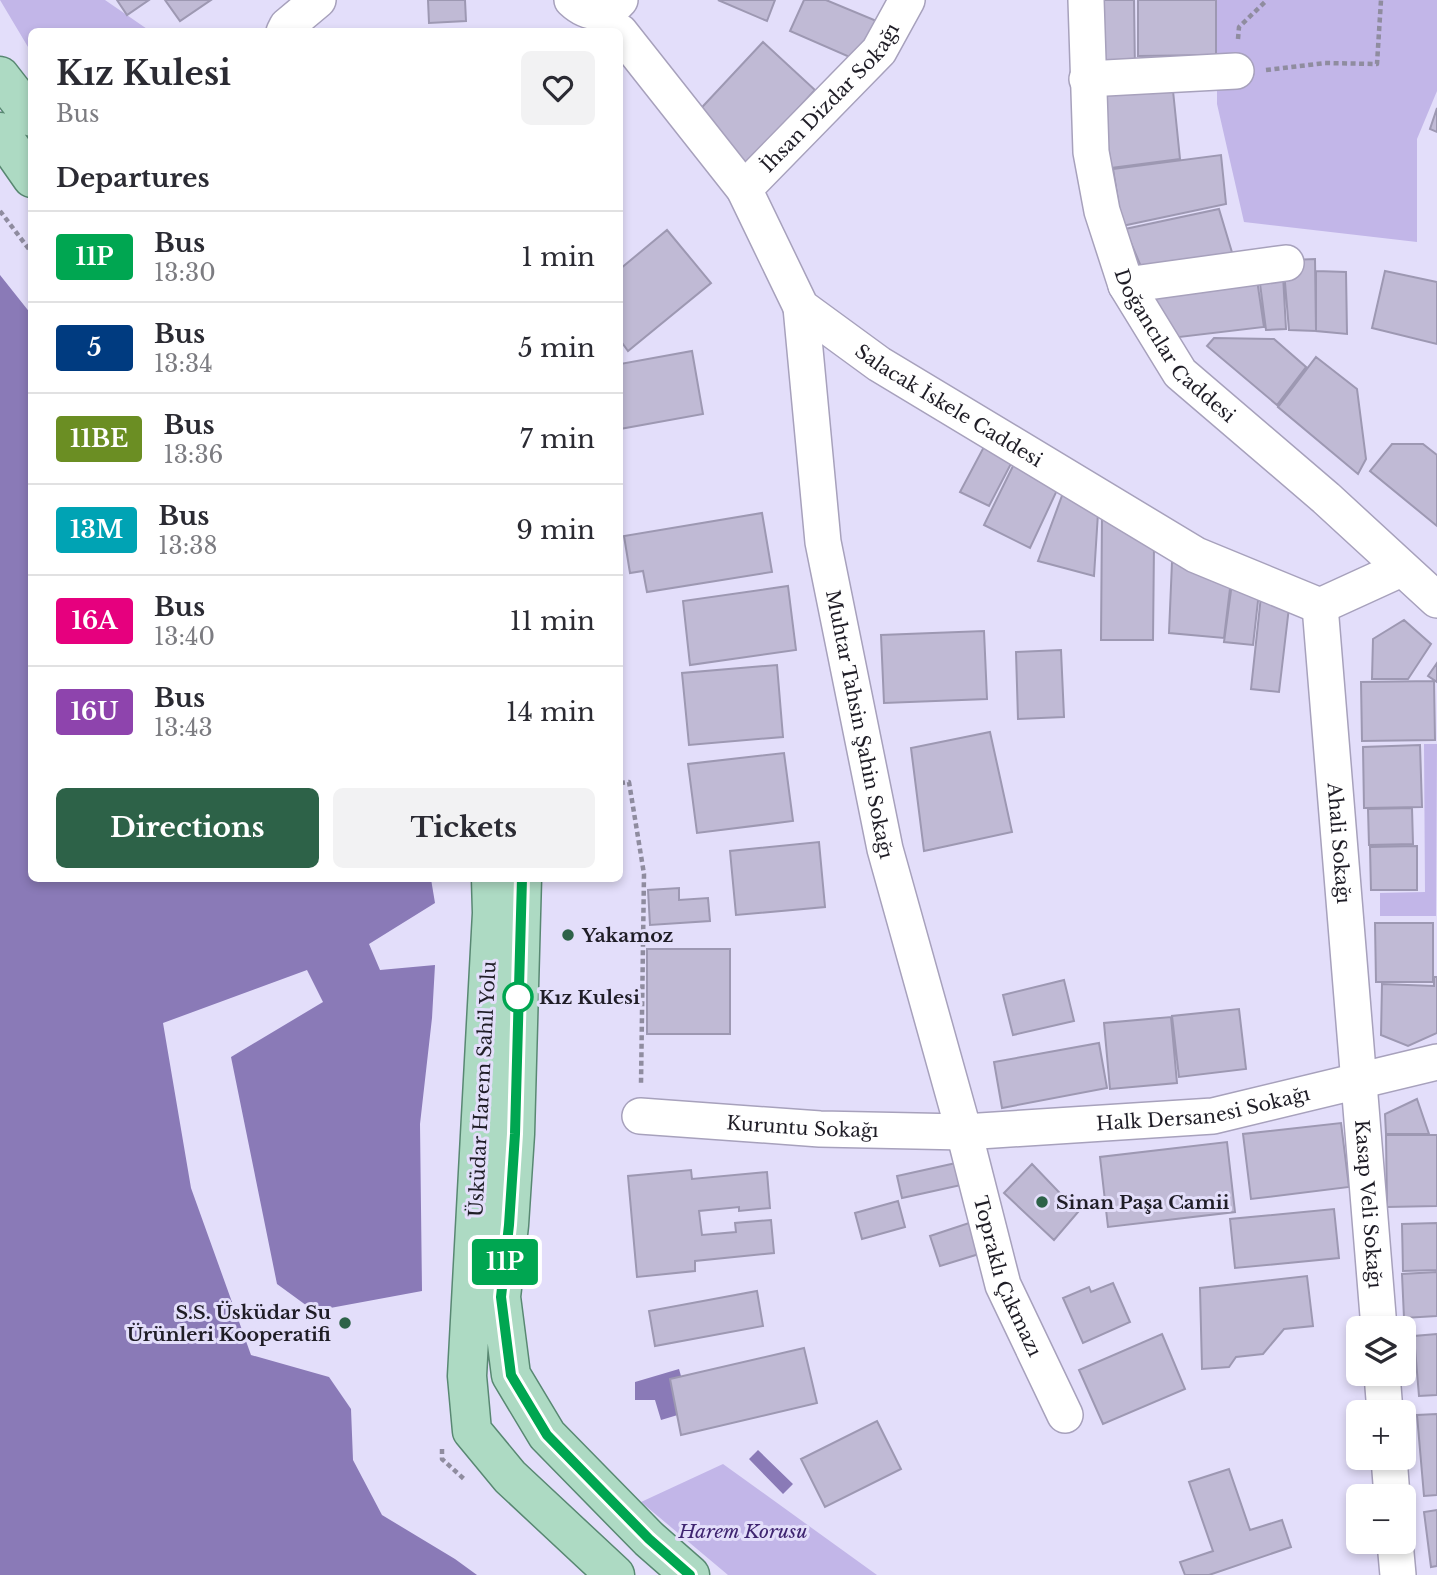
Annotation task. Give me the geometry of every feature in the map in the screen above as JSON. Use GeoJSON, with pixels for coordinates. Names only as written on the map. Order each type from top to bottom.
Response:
{"type":"FeatureCollection","features":[{"type":"Feature","properties":{"kind":"main road"},"geometry":{"type":"LineString","coordinates":[[0,76],[28,112]]}},
{"type":"Feature","properties":{"kind":"main road"},"geometry":{"type":"LineString","coordinates":[[0,132],[28,172]]}},
{"type":"Feature","properties":{"kind":"main road","name":"Üsküdar Harem Sahil Yolu"},"geometry":{"type":"LineString","coordinates":[[491,882],[491,935],[467,1376],[472,1431],[510,1478],[615,1575]]}},
{"type":"Feature","properties":{"kind":"main road","name":"Üsküdar Harem Sahil Yolu"},"geometry":{"type":"LineString","coordinates":[[522,882],[515,1134],[501,1297],[511,1375],[547,1435],[649,1539],[690,1575]]}},
{"type":"Feature","properties":{"kind":"street"},"geometry":{"type":"LineString","coordinates":[[281,19],[318,0]]}},
{"type":"Feature","properties":{"kind":"street","name":"İhsan Dizdar Sokağı"},"geometry":{"type":"LineString","coordinates":[[744,189],[879,51],[907,0]]}},
{"type":"Feature","properties":{"kind":"street","name":"Doğancılar Caddesi"},"geometry":{"type":"LineString","coordinates":[[1086,0],[1091,152],[1102,211],[1126,285],[1180,373],[1326,498],[1437,600]]}},
{"type":"Feature","properties":{"kind":"street","name":"Salacak İskele Caddesi"},"geometry":{"type":"LineString","coordinates":[[623,35],[744,189],[801,307],[878,364],[1196,555],[1320,606]]}},
{"type":"Feature","properties":{"kind":"street"},"geometry":{"type":"LineString","coordinates":[[1087,79],[1236,71]]}},
{"type":"Feature","properties":{"kind":"street"},"geometry":{"type":"LineString","coordinates":[[1126,285],[1286,263]]}},
{"type":"Feature","properties":{"kind":"street","name":"Muhtar Tahsin Şahin Sokağı"},"geometry":{"type":"LineString","coordinates":[[801,307],[824,542],[829,569],[885,849],[964,1132]]}},
{"type":"Feature","properties":{"kind":"street"},"geometry":{"type":"LineString","coordinates":[[1320,606],[1401,569]]}},
{"type":"Feature","properties":{"kind":"street","name":"Ahali Sokağı"},"geometry":{"type":"LineString","coordinates":[[1320,606],[1359,1081]]}},
{"type":"Feature","properties":{"kind":"street","name":"Halk Dersanesi Sokağı"},"geometry":{"type":"LineString","coordinates":[[964,1132],[1213,1116],[1437,1062]]}},
{"type":"Feature","properties":{"kind":"street","name":"Kasap Veli Sokağı"},"geometry":{"type":"LineString","coordinates":[[1359,1081],[1378,1316]]}},
{"type":"Feature","properties":{"kind":"street","name":"Kuruntu Sokağı"},"geometry":{"type":"LineString","coordinates":[[640,1116],[820,1129],[964,1132]]}},
{"type":"Feature","properties":{"kind":"street","name":"Topraklı Çıkmazı"},"geometry":{"type":"LineString","coordinates":[[964,1132],[1003,1285],[1065,1415]]}},
{"type":"Feature","properties":{"kind":"street"},"geometry":{"type":"LineString","coordinates":[[1396,1554],[1398,1575]]}},
{"type":"Feature","properties":{"kind":"path"},"geometry":{"type":"LineString","coordinates":[[1267,0],[1238,27],[1236,71],[1325,63],[1377,64],[1381,0]]}},
{"type":"Feature","properties":{"kind":"path"},"geometry":{"type":"LineString","coordinates":[[0,211],[28,248]]}},
{"type":"Feature","properties":{"kind":"path"},"geometry":{"type":"LineString","coordinates":[[623,783],[629,782],[644,874],[640,1116]]}},
{"type":"Feature","properties":{"kind":"green space"},"geometry":{"type":"Polygon","coordinates":[[[0,0],[105,0],[146,28],[28,28],[28,47],[0,0]]]}},
{"type":"Feature","properties":{"kind":"green space"},"geometry":{"type":"Polygon","coordinates":[[[1217,0],[1437,0],[1437,91],[1417,139],[1417,242],[1244,222],[1217,104],[1217,0]]]}},
{"type":"Feature","properties":{"kind":"green space"},"geometry":{"type":"Polygon","coordinates":[[[1424,744],[1437,744],[1436,916],[1380,916],[1380,893],[1425,892],[1424,744]]]}},
{"type":"Feature","properties":{"kind":"green space","name":"Harem Korusu"},"geometry":{"type":"Polygon","coordinates":[[[723,1464],[877,1575],[728,1575],[641,1502],[723,1464]]]}},
{"type":"Feature","properties":{"kind":"shaded area"},"geometry":{"type":"Polygon","coordinates":[[[0,275],[28,310],[28,882],[432,882],[435,903],[369,944],[380,970],[435,965],[420,1124],[422,1291],[314,1311],[277,1284],[231,1057],[323,1002],[307,970],[163,1023],[191,1188],[251,1355],[329,1377],[351,1409],[353,1460],[382,1515],[477,1575],[0,1575],[0,275]]]}},
{"type":"Feature","properties":{"kind":"shaded area"},"geometry":{"type":"Polygon","coordinates":[[[679,1369],[691,1411],[661,1420],[655,1400],[635,1400],[635,1382],[679,1369]]]}},
{"type":"Feature","properties":{"kind":"shaded area"},"geometry":{"type":"Polygon","coordinates":[[[758,1450],[793,1484],[783,1494],[749,1459],[758,1450]]]}},
{"type":"Feature","properties":{"kind":"building"},"geometry":{"type":"Polygon","coordinates":[[[117,0],[149,0],[127,15],[117,0]]]}},
{"type":"Feature","properties":{"kind":"building"},"geometry":{"type":"Polygon","coordinates":[[[165,0],[211,0],[180,21],[165,0]]]}},
{"type":"Feature","properties":{"kind":"building"},"geometry":{"type":"Polygon","coordinates":[[[428,0],[465,0],[466,21],[429,23],[428,0]]]}},
{"type":"Feature","properties":{"kind":"building"},"geometry":{"type":"Polygon","coordinates":[[[718,0],[775,0],[767,21],[718,0]]]}},
{"type":"Feature","properties":{"kind":"building"},"geometry":{"type":"Polygon","coordinates":[[[804,0],[826,0],[879,22],[861,62],[790,31],[804,0]]]}},
{"type":"Feature","properties":{"kind":"building"},"geometry":{"type":"Polygon","coordinates":[[[1095,0],[1134,0],[1135,72],[1095,72],[1095,0]]]}},
{"type":"Feature","properties":{"kind":"building"},"geometry":{"type":"Polygon","coordinates":[[[1138,0],[1216,0],[1216,55],[1138,56],[1138,0]]]}},
{"type":"Feature","properties":{"kind":"building"},"geometry":{"type":"Polygon","coordinates":[[[763,42],[815,90],[744,168],[691,119],[763,42]]]}},
{"type":"Feature","properties":{"kind":"building"},"geometry":{"type":"Polygon","coordinates":[[[1172,81],[1180,159],[1111,168],[1100,83],[1172,81]]]}},
{"type":"Feature","properties":{"kind":"building"},"geometry":{"type":"Polygon","coordinates":[[[1437,108],[1437,132],[1430,129],[1437,108]]]}},
{"type":"Feature","properties":{"kind":"building"},"geometry":{"type":"Polygon","coordinates":[[[1221,155],[1226,204],[1122,226],[1113,169],[1221,155]]]}},
{"type":"Feature","properties":{"kind":"building"},"geometry":{"type":"Polygon","coordinates":[[[1219,209],[1234,259],[1145,276],[1125,229],[1219,209]]]}},
{"type":"Feature","properties":{"kind":"building"},"geometry":{"type":"Polygon","coordinates":[[[667,230],[711,283],[628,351],[623,344],[623,267],[667,230]]]}},
{"type":"Feature","properties":{"kind":"building"},"geometry":{"type":"Polygon","coordinates":[[[1315,259],[1316,331],[1289,330],[1284,271],[1291,260],[1315,259]]]}},
{"type":"Feature","properties":{"kind":"building"},"geometry":{"type":"Polygon","coordinates":[[[1316,271],[1346,272],[1347,334],[1316,331],[1316,271]]]}},
{"type":"Feature","properties":{"kind":"building"},"geometry":{"type":"Polygon","coordinates":[[[1385,271],[1437,282],[1437,344],[1372,328],[1385,271]]]}},
{"type":"Feature","properties":{"kind":"building"},"geometry":{"type":"Polygon","coordinates":[[[1256,273],[1264,327],[1171,338],[1150,285],[1256,273]]]}},
{"type":"Feature","properties":{"kind":"building"},"geometry":{"type":"Polygon","coordinates":[[[1283,275],[1286,329],[1266,330],[1259,276],[1283,275]]]}},
{"type":"Feature","properties":{"kind":"building"},"geometry":{"type":"Polygon","coordinates":[[[1214,338],[1274,339],[1306,367],[1277,405],[1207,346],[1214,338]]]}},
{"type":"Feature","properties":{"kind":"building"},"geometry":{"type":"Polygon","coordinates":[[[692,351],[703,414],[623,428],[623,363],[692,351]]]}},
{"type":"Feature","properties":{"kind":"building"},"geometry":{"type":"Polygon","coordinates":[[[1316,357],[1357,389],[1366,459],[1358,474],[1278,407],[1316,357]]]}},
{"type":"Feature","properties":{"kind":"building"},"geometry":{"type":"Polygon","coordinates":[[[986,443],[1014,458],[989,506],[960,492],[986,443]]]}},
{"type":"Feature","properties":{"kind":"building"},"geometry":{"type":"Polygon","coordinates":[[[1392,444],[1423,444],[1437,455],[1437,526],[1370,471],[1392,444]]]}},
{"type":"Feature","properties":{"kind":"building"},"geometry":{"type":"Polygon","coordinates":[[[1016,460],[1059,486],[1030,548],[984,525],[1016,460]]]}},
{"type":"Feature","properties":{"kind":"building"},"geometry":{"type":"Polygon","coordinates":[[[1063,493],[1098,513],[1094,576],[1038,561],[1063,493]]]}},
{"type":"Feature","properties":{"kind":"building"},"geometry":{"type":"Polygon","coordinates":[[[762,513],[772,572],[647,592],[643,571],[630,573],[624,536],[762,513]]]}},
{"type":"Feature","properties":{"kind":"building"},"geometry":{"type":"Polygon","coordinates":[[[1102,516],[1154,544],[1153,640],[1101,640],[1102,516]]]}},
{"type":"Feature","properties":{"kind":"building"},"geometry":{"type":"Polygon","coordinates":[[[1172,562],[1185,563],[1231,580],[1224,638],[1169,633],[1172,562]]]}},
{"type":"Feature","properties":{"kind":"building"},"geometry":{"type":"Polygon","coordinates":[[[1232,583],[1259,592],[1253,645],[1224,642],[1232,583]]]}},
{"type":"Feature","properties":{"kind":"building"},"geometry":{"type":"Polygon","coordinates":[[[788,586],[796,650],[690,665],[683,601],[788,586]]]}},
{"type":"Feature","properties":{"kind":"building"},"geometry":{"type":"Polygon","coordinates":[[[1261,596],[1290,599],[1279,692],[1251,689],[1261,596]]]}},
{"type":"Feature","properties":{"kind":"building"},"geometry":{"type":"Polygon","coordinates":[[[1404,620],[1431,644],[1408,679],[1372,679],[1373,639],[1404,620]]]}},
{"type":"Feature","properties":{"kind":"building"},"geometry":{"type":"Polygon","coordinates":[[[984,631],[987,699],[884,703],[881,635],[984,631]]]}},
{"type":"Feature","properties":{"kind":"building"},"geometry":{"type":"Polygon","coordinates":[[[1061,650],[1064,717],[1018,719],[1016,652],[1061,650]]]}},
{"type":"Feature","properties":{"kind":"building"},"geometry":{"type":"Polygon","coordinates":[[[1437,663],[1437,682],[1428,676],[1437,663]]]}},
{"type":"Feature","properties":{"kind":"building"},"geometry":{"type":"Polygon","coordinates":[[[777,665],[783,737],[689,745],[682,673],[777,665]]]}},
{"type":"Feature","properties":{"kind":"building"},"geometry":{"type":"Polygon","coordinates":[[[1434,681],[1435,740],[1362,741],[1361,682],[1434,681]]]}},
{"type":"Feature","properties":{"kind":"building"},"geometry":{"type":"Polygon","coordinates":[[[990,732],[1012,832],[924,851],[911,748],[990,732]]]}},
{"type":"Feature","properties":{"kind":"building"},"geometry":{"type":"Polygon","coordinates":[[[1420,745],[1422,807],[1364,808],[1363,747],[1420,745]]]}},
{"type":"Feature","properties":{"kind":"building"},"geometry":{"type":"Polygon","coordinates":[[[784,753],[793,821],[697,833],[688,764],[784,753]]]}},
{"type":"Feature","properties":{"kind":"building"},"geometry":{"type":"Polygon","coordinates":[[[1412,808],[1413,844],[1369,845],[1368,809],[1412,808]]]}},
{"type":"Feature","properties":{"kind":"building"},"geometry":{"type":"Polygon","coordinates":[[[819,842],[825,907],[736,915],[730,851],[819,842]]]}},
{"type":"Feature","properties":{"kind":"building"},"geometry":{"type":"Polygon","coordinates":[[[1417,846],[1417,890],[1371,890],[1370,847],[1417,846]]]}},
{"type":"Feature","properties":{"kind":"building"},"geometry":{"type":"Polygon","coordinates":[[[679,888],[679,900],[708,898],[710,921],[650,925],[648,890],[679,888]]]}},
{"type":"Feature","properties":{"kind":"building"},"geometry":{"type":"Polygon","coordinates":[[[1375,923],[1433,923],[1433,982],[1376,982],[1375,923]]]}},
{"type":"Feature","properties":{"kind":"building"},"geometry":{"type":"Polygon","coordinates":[[[647,949],[730,949],[730,1034],[647,1034],[647,949]]]}},
{"type":"Feature","properties":{"kind":"building"},"geometry":{"type":"Polygon","coordinates":[[[1434,977],[1437,977],[1437,1033],[1408,1046],[1381,1035],[1382,984],[1434,986],[1434,977]]]}},
{"type":"Feature","properties":{"kind":"building"},"geometry":{"type":"Polygon","coordinates":[[[1064,980],[1074,1021],[1013,1035],[1003,995],[1064,980]]]}},
{"type":"Feature","properties":{"kind":"building"},"geometry":{"type":"Polygon","coordinates":[[[1239,1009],[1246,1069],[1179,1077],[1172,1016],[1239,1009]]]}},
{"type":"Feature","properties":{"kind":"building"},"geometry":{"type":"Polygon","coordinates":[[[1171,1017],[1177,1083],[1110,1089],[1104,1023],[1171,1017]]]}},
{"type":"Feature","properties":{"kind":"building"},"geometry":{"type":"Polygon","coordinates":[[[1099,1043],[1107,1088],[1002,1108],[994,1062],[1099,1043]]]}},
{"type":"Feature","properties":{"kind":"building"},"geometry":{"type":"Polygon","coordinates":[[[1417,1099],[1429,1134],[1386,1134],[1385,1114],[1417,1099]]]}},
{"type":"Feature","properties":{"kind":"building"},"geometry":{"type":"Polygon","coordinates":[[[1341,1123],[1349,1187],[1251,1199],[1243,1134],[1341,1123]]]}},
{"type":"Feature","properties":{"kind":"building"},"geometry":{"type":"Polygon","coordinates":[[[1386,1135],[1437,1135],[1437,1206],[1387,1207],[1386,1135]]]}},
{"type":"Feature","properties":{"kind":"building"},"geometry":{"type":"Polygon","coordinates":[[[1227,1142],[1235,1212],[1108,1227],[1100,1157],[1227,1142]]]}},
{"type":"Feature","properties":{"kind":"building"},"geometry":{"type":"Polygon","coordinates":[[[956,1163],[961,1185],[902,1198],[897,1176],[956,1163]]]}},
{"type":"Feature","properties":{"kind":"building","name":"Sinan Paşa Camii"},"geometry":{"type":"Polygon","coordinates":[[[1032,1164],[1078,1212],[1054,1240],[1004,1193],[1032,1164]]]}},
{"type":"Feature","properties":{"kind":"building"},"geometry":{"type":"Polygon","coordinates":[[[691,1170],[692,1179],[767,1172],[770,1208],[739,1211],[739,1207],[699,1211],[702,1235],[736,1232],[735,1223],[771,1220],[774,1253],[695,1261],[695,1271],[637,1277],[628,1176],[691,1170]]]}},
{"type":"Feature","properties":{"kind":"building"},"geometry":{"type":"Polygon","coordinates":[[[898,1201],[905,1227],[862,1239],[855,1213],[898,1201]]]}},
{"type":"Feature","properties":{"kind":"building"},"geometry":{"type":"Polygon","coordinates":[[[1334,1209],[1339,1258],[1235,1268],[1230,1219],[1334,1209]]]}},
{"type":"Feature","properties":{"kind":"building"},"geometry":{"type":"Polygon","coordinates":[[[969,1223],[979,1254],[940,1266],[930,1236],[969,1223]]]}},
{"type":"Feature","properties":{"kind":"building"},"geometry":{"type":"Polygon","coordinates":[[[1437,1223],[1437,1270],[1403,1271],[1402,1224],[1437,1223]]]}},
{"type":"Feature","properties":{"kind":"building"},"geometry":{"type":"Polygon","coordinates":[[[1437,1272],[1437,1316],[1404,1316],[1402,1274],[1437,1272]]]}},
{"type":"Feature","properties":{"kind":"building"},"geometry":{"type":"Polygon","coordinates":[[[1307,1276],[1313,1326],[1284,1329],[1263,1354],[1236,1357],[1229,1367],[1202,1369],[1200,1288],[1307,1276]]]}},
{"type":"Feature","properties":{"kind":"building"},"geometry":{"type":"Polygon","coordinates":[[[1113,1283],[1130,1322],[1083,1343],[1063,1298],[1089,1287],[1091,1292],[1113,1283]]]}},
{"type":"Feature","properties":{"kind":"building"},"geometry":{"type":"Polygon","coordinates":[[[757,1291],[763,1326],[655,1346],[649,1311],[757,1291]]]}},
{"type":"Feature","properties":{"kind":"building"},"geometry":{"type":"Polygon","coordinates":[[[1162,1334],[1185,1389],[1103,1424],[1079,1370],[1162,1334]]]}},
{"type":"Feature","properties":{"kind":"building"},"geometry":{"type":"Polygon","coordinates":[[[1437,1334],[1437,1395],[1419,1396],[1416,1336],[1437,1334]]]}},
{"type":"Feature","properties":{"kind":"building"},"geometry":{"type":"Polygon","coordinates":[[[804,1348],[817,1403],[681,1435],[670,1379],[804,1348]]]}},
{"type":"Feature","properties":{"kind":"building"},"geometry":{"type":"Polygon","coordinates":[[[1437,1414],[1437,1495],[1424,1496],[1417,1415],[1437,1414]]]}},
{"type":"Feature","properties":{"kind":"building"},"geometry":{"type":"Polygon","coordinates":[[[877,1421],[901,1469],[825,1507],[801,1459],[877,1421]]]}},
{"type":"Feature","properties":{"kind":"building"},"geometry":{"type":"Polygon","coordinates":[[[1229,1469],[1250,1530],[1282,1520],[1291,1547],[1209,1575],[1185,1575],[1180,1562],[1213,1551],[1189,1482],[1229,1469]]]}},
{"type":"Feature","properties":{"kind":"building"},"geometry":{"type":"Polygon","coordinates":[[[1437,1510],[1437,1566],[1431,1567],[1424,1512],[1437,1510]]]}},
{"type":"Feature","properties":{"kind":"bus line","name":"11P"},"geometry":{"type":"LineString","coordinates":[[522,882],[515,1134],[501,1297],[511,1375],[547,1435],[649,1539],[690,1575]]}},
{"type":"Feature","properties":{"kind":"place","name":"Yakamoz"},"geometry":{"type":"Point","coordinates":[568,935]}},
{"type":"Feature","properties":{"kind":"place","name":"Kız Kulesi"},"geometry":{"type":"Point","coordinates":[518,997]}},
{"type":"Feature","properties":{"kind":"place","name":"Sinan Paşa Camii"},"geometry":{"type":"Point","coordinates":[1042,1202]}},
{"type":"Feature","properties":{"kind":"place","name":"S.S. Üsküdar Su Ürünleri Kooperatifi"},"geometry":{"type":"Point","coordinates":[345,1323]}}]}
